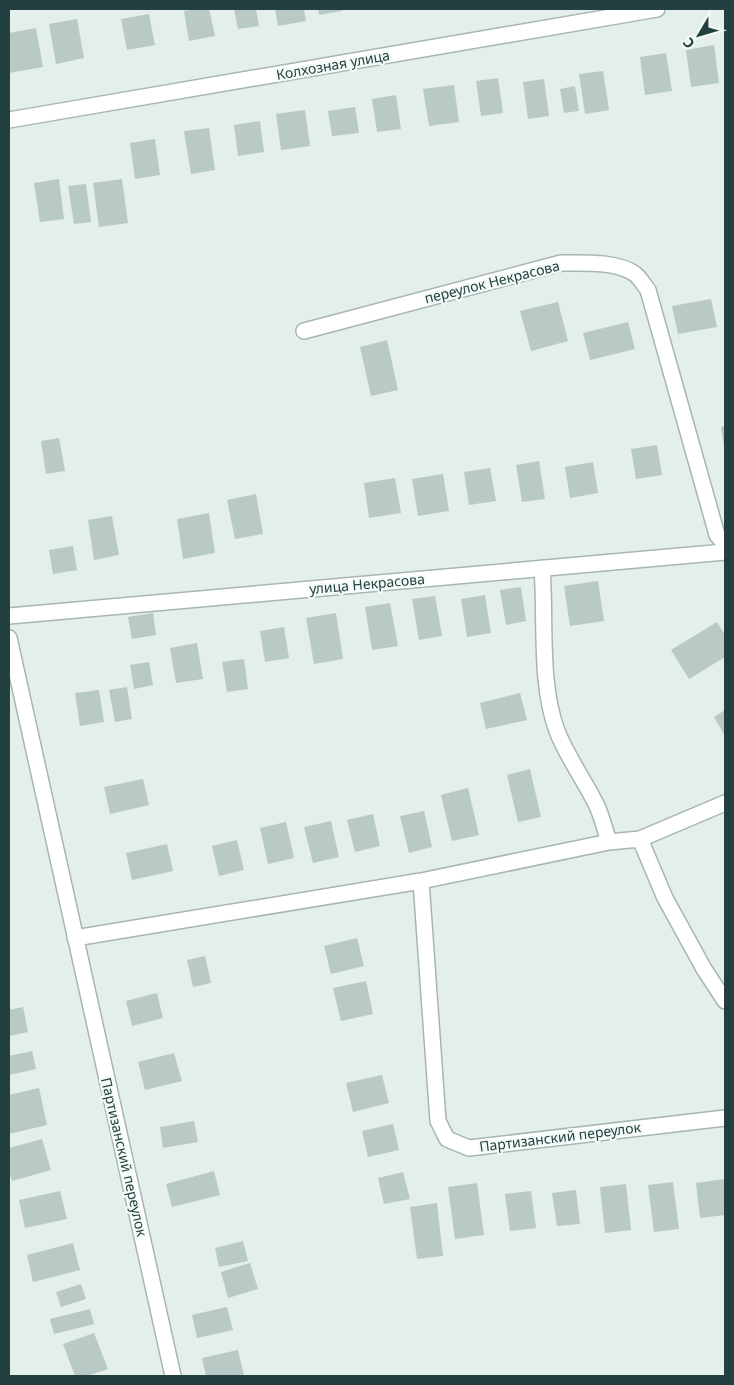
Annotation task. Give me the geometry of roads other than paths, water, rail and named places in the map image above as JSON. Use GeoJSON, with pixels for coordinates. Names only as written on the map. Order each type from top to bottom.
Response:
{"type":"FeatureCollection","features":[{"type":"Feature","properties":{"kind":"street","name":"Колхозная улица"},"geometry":{"type":"LineString","coordinates":[[9,120],[657,9]]}},
{"type":"Feature","properties":{"kind":"street","name":"переулок Некрасова"},"geometry":{"type":"LineString","coordinates":[[304,332],[561,263],[594,263],[616,266],[635,274],[648,290],[717,535],[725,544]]}},
{"type":"Feature","properties":{"kind":"street","name":"улица Некрасова"},"geometry":{"type":"LineString","coordinates":[[9,616],[725,552]]}},
{"type":"Feature","properties":{"kind":"street"},"geometry":{"type":"LineString","coordinates":[[542,568],[544,648],[549,700],[557,731],[597,807],[609,842]]}},
{"type":"Feature","properties":{"kind":"street","name":"Партизанский переулок"},"geometry":{"type":"LineString","coordinates":[[9,638],[173,1376]]}},
{"type":"Feature","properties":{"kind":"street"},"geometry":{"type":"LineString","coordinates":[[76,938],[421,881],[609,842],[640,839],[725,803]]}},
{"type":"Feature","properties":{"kind":"street"},"geometry":{"type":"LineString","coordinates":[[640,839],[665,898],[704,969],[725,1001]]}},
{"type":"Feature","properties":{"kind":"street","name":"Партизанский переулок"},"geometry":{"type":"LineString","coordinates":[[421,881],[438,1121],[447,1139],[469,1148],[725,1118]]}}]}
